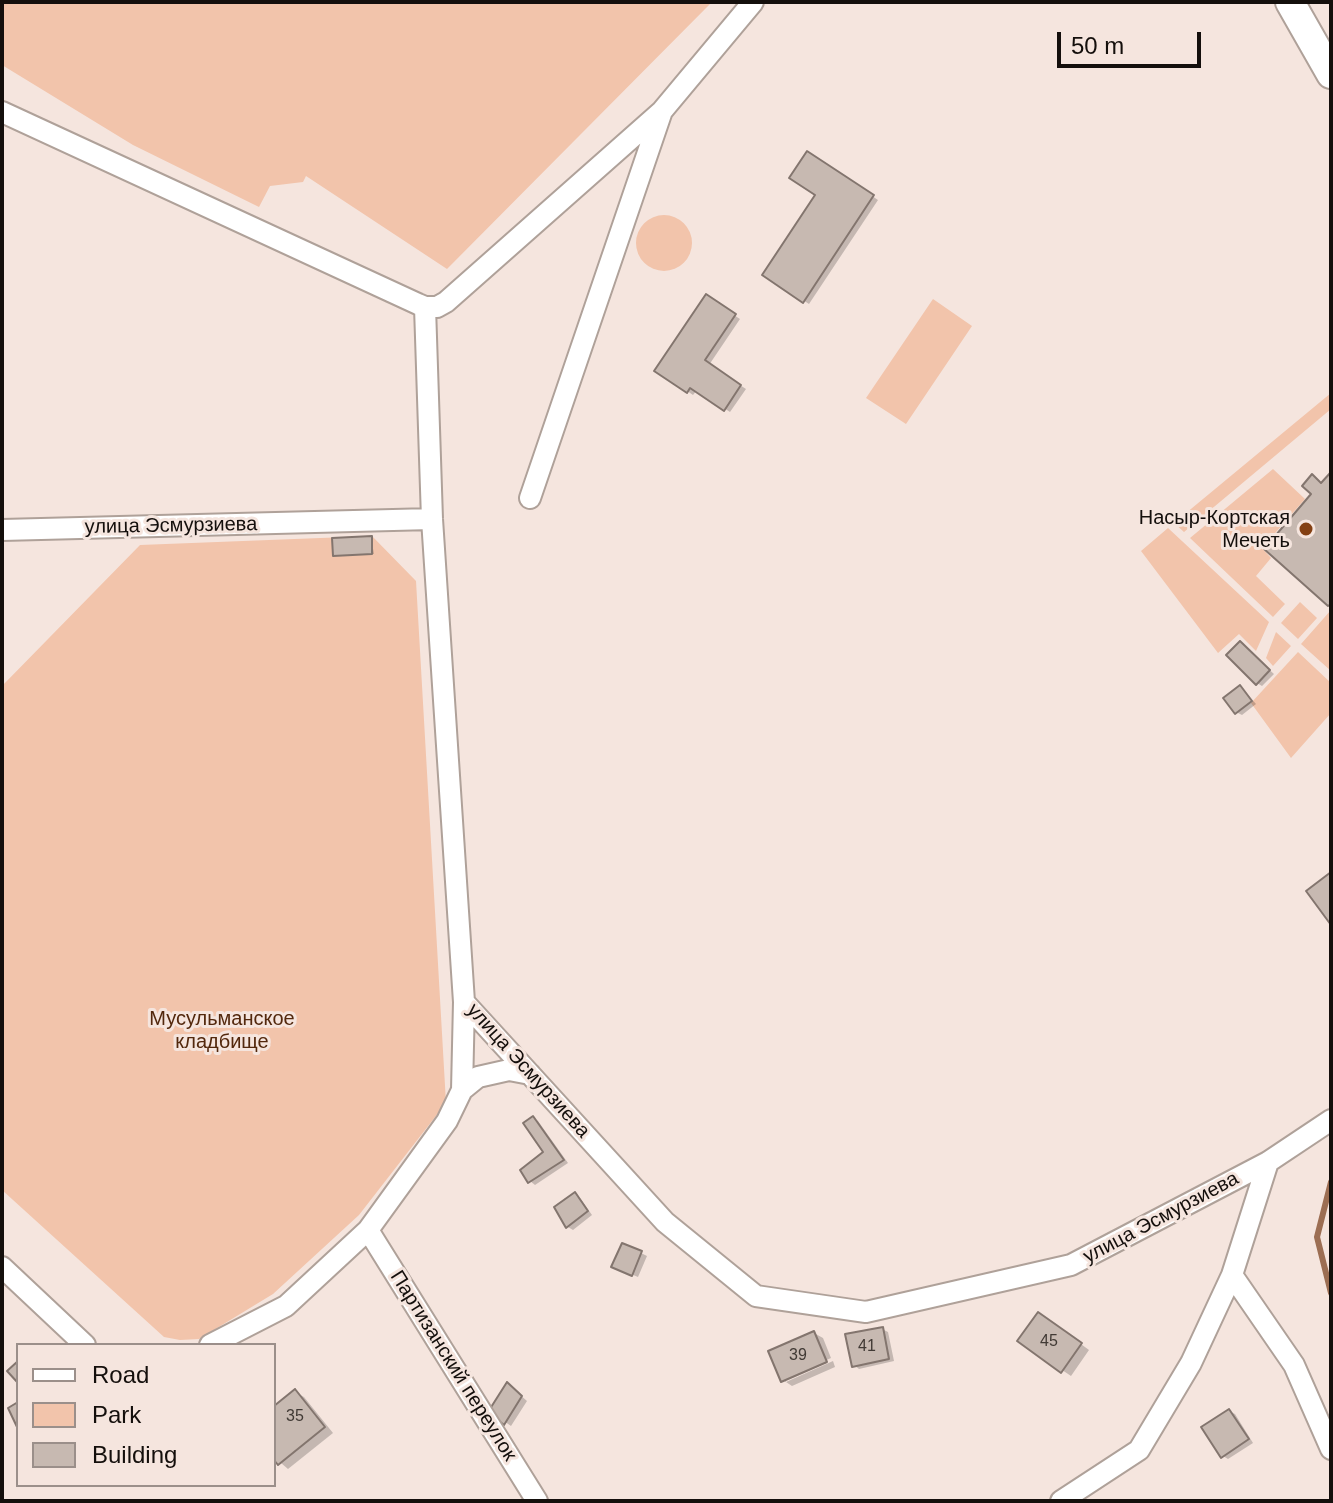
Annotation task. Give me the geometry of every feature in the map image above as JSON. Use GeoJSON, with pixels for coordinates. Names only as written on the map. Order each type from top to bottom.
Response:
{"type":"FeatureCollection","features":[{"type":"Feature","properties":{"kind":"street"},"geometry":{"type":"LineString","coordinates":[[2,112],[425,307],[437,307],[662,111],[753,2]]}},
{"type":"Feature","properties":{"kind":"street"},"geometry":{"type":"LineString","coordinates":[[1290,2],[1331,74]]}},
{"type":"Feature","properties":{"kind":"street"},"geometry":{"type":"LineString","coordinates":[[530,498],[662,111]]}},
{"type":"Feature","properties":{"kind":"street"},"geometry":{"type":"LineString","coordinates":[[425,307],[432,519]]}},
{"type":"Feature","properties":{"kind":"street","name":"улица Эсмурзиева"},"geometry":{"type":"LineString","coordinates":[[2,530],[432,519],[464,1002],[665,1222],[756,1296],[866,1312],[1071,1265],[1268,1162],[1331,1120]]}},
{"type":"Feature","properties":{"kind":"street"},"geometry":{"type":"LineString","coordinates":[[214,1343],[286,1306],[368,1230],[447,1121],[462,1090],[464,1002]]}},
{"type":"Feature","properties":{"kind":"street"},"geometry":{"type":"LineString","coordinates":[[462,1090],[478,1077],[493,1072],[509,1070],[530,1074]]}},
{"type":"Feature","properties":{"kind":"street"},"geometry":{"type":"LineString","coordinates":[[1061,1501],[1139,1450],[1191,1363],[1232,1275],[1268,1162]]}},
{"type":"Feature","properties":{"kind":"street","name":"Партизанский переулок"},"geometry":{"type":"LineString","coordinates":[[368,1230],[537,1501]]}},
{"type":"Feature","properties":{"kind":"street"},"geometry":{"type":"LineString","coordinates":[[2,1267],[83,1343]]}},
{"type":"Feature","properties":{"kind":"street"},"geometry":{"type":"LineString","coordinates":[[1232,1275],[1294,1365],[1331,1449]]}},
{"type":"Feature","properties":{"kind":"green space"},"geometry":{"type":"Polygon","coordinates":[[[2,2],[712,2],[447,269],[306,176],[303,182],[270,186],[259,207],[133,145],[2,65],[2,2]]]}},
{"type":"Feature","properties":{"kind":"green space"},"geometry":{"type":"Polygon","coordinates":[[[664,215],[684,223],[692,243],[684,263],[664,271],[644,263],[636,243],[644,223],[664,215]]]}},
{"type":"Feature","properties":{"kind":"green space"},"geometry":{"type":"Polygon","coordinates":[[[933,299],[972,326],[906,424],[866,398],[933,299]]]}},
{"type":"Feature","properties":{"kind":"green space"},"geometry":{"type":"Polygon","coordinates":[[[1331,393],[1331,409],[1184,532],[1174,523],[1331,393]]]}},
{"type":"Feature","properties":{"kind":"green space"},"geometry":{"type":"Polygon","coordinates":[[[1273,469],[1305,499],[1262,548],[1271,558],[1256,576],[1285,604],[1273,617],[1190,538],[1273,469]]]}},
{"type":"Feature","properties":{"kind":"green space"},"geometry":{"type":"Polygon","coordinates":[[[1168,528],[1269,622],[1256,651],[1239,634],[1218,653],[1141,551],[1168,528]]]}},
{"type":"Feature","properties":{"kind":"green space","name":"Мусульманское кладбище"},"geometry":{"type":"Polygon","coordinates":[[[372,536],[416,581],[446,1103],[359,1215],[273,1294],[199,1339],[164,1337],[2,1190],[2,686],[140,545],[372,536]]]}},
{"type":"Feature","properties":{"kind":"green space"},"geometry":{"type":"Polygon","coordinates":[[[1300,602],[1317,618],[1298,639],[1281,623],[1300,602]]]}},
{"type":"Feature","properties":{"kind":"green space"},"geometry":{"type":"Polygon","coordinates":[[[1331,610],[1331,671],[1301,644],[1331,610]]]}},
{"type":"Feature","properties":{"kind":"green space"},"geometry":{"type":"Polygon","coordinates":[[[1276,632],[1291,646],[1273,666],[1266,658],[1276,632]]]}},
{"type":"Feature","properties":{"kind":"green space"},"geometry":{"type":"Polygon","coordinates":[[[1298,652],[1331,683],[1331,713],[1291,758],[1251,703],[1298,652]]]}},
{"type":"Feature","properties":{"kind":"building"},"geometry":{"type":"Polygon","coordinates":[[[807,151],[874,195],[803,303],[762,275],[815,195],[789,178],[807,151]]]}},
{"type":"Feature","properties":{"kind":"building"},"geometry":{"type":"Polygon","coordinates":[[[706,294],[736,314],[705,360],[741,385],[724,411],[690,388],[687,393],[654,371],[706,294]]]}},
{"type":"Feature","properties":{"kind":"building","name":"Насыр-Кортская Мечеть"},"geometry":{"type":"Polygon","coordinates":[[[1331,472],[1331,604],[1328,606],[1264,549],[1311,494],[1302,486],[1312,474],[1321,483],[1331,472]]]}},
{"type":"Feature","properties":{"kind":"building"},"geometry":{"type":"Polygon","coordinates":[[[372,536],[372,554],[333,556],[332,538],[372,536]]]}},
{"type":"Feature","properties":{"kind":"building"},"geometry":{"type":"Polygon","coordinates":[[[1240,641],[1270,670],[1256,685],[1226,655],[1240,641]]]}},
{"type":"Feature","properties":{"kind":"building"},"geometry":{"type":"Polygon","coordinates":[[[1240,685],[1252,701],[1235,714],[1223,698],[1240,685]]]}},
{"type":"Feature","properties":{"kind":"building"},"geometry":{"type":"Polygon","coordinates":[[[1331,872],[1331,925],[1306,891],[1331,872]]]}},
{"type":"Feature","properties":{"kind":"building"},"geometry":{"type":"Polygon","coordinates":[[[533,1116],[564,1160],[528,1183],[520,1170],[543,1152],[523,1123],[533,1116]]]}},
{"type":"Feature","properties":{"kind":"building"},"geometry":{"type":"Polygon","coordinates":[[[575,1192],[588,1211],[566,1228],[554,1207],[575,1192]]]}},
{"type":"Feature","properties":{"kind":"building"},"geometry":{"type":"Polygon","coordinates":[[[622,1243],[642,1251],[632,1276],[611,1267],[622,1243]]]}},
{"type":"Feature","properties":{"kind":"building"},"geometry":{"type":"Polygon","coordinates":[[[1038,1312],[1082,1343],[1061,1373],[1017,1341],[1038,1312]]]}},
{"type":"Feature","properties":{"kind":"building"},"geometry":{"type":"Polygon","coordinates":[[[883,1327],[889,1359],[852,1367],[845,1334],[883,1327]]]}},
{"type":"Feature","properties":{"kind":"building"},"geometry":{"type":"Polygon","coordinates":[[[814,1331],[827,1362],[781,1382],[768,1351],[814,1331]]]}},
{"type":"Feature","properties":{"kind":"building"},"geometry":{"type":"Polygon","coordinates":[[[16,1363],[16,1381],[7,1371],[16,1363]]]}},
{"type":"Feature","properties":{"kind":"building"},"geometry":{"type":"Polygon","coordinates":[[[507,1382],[522,1396],[504,1425],[488,1412],[507,1382]]]}},
{"type":"Feature","properties":{"kind":"building"},"geometry":{"type":"Polygon","coordinates":[[[295,1389],[325,1427],[278,1465],[276,1462],[276,1404],[295,1389]]]}},
{"type":"Feature","properties":{"kind":"building"},"geometry":{"type":"Polygon","coordinates":[[[16,1403],[16,1425],[8,1408],[16,1403]]]}},
{"type":"Feature","properties":{"kind":"building"},"geometry":{"type":"Polygon","coordinates":[[[1229,1409],[1249,1439],[1221,1458],[1201,1427],[1229,1409]]]}},
{"type":"Feature","properties":{"kind":"waterway"},"geometry":{"type":"LineString","coordinates":[[1331,1182],[1317,1237],[1331,1293]]}},
{"type":"Feature","properties":{"kind":"place","name":"Насыр-Кортская Мечеть"},"geometry":{"type":"Point","coordinates":[1306,529]}}]}
